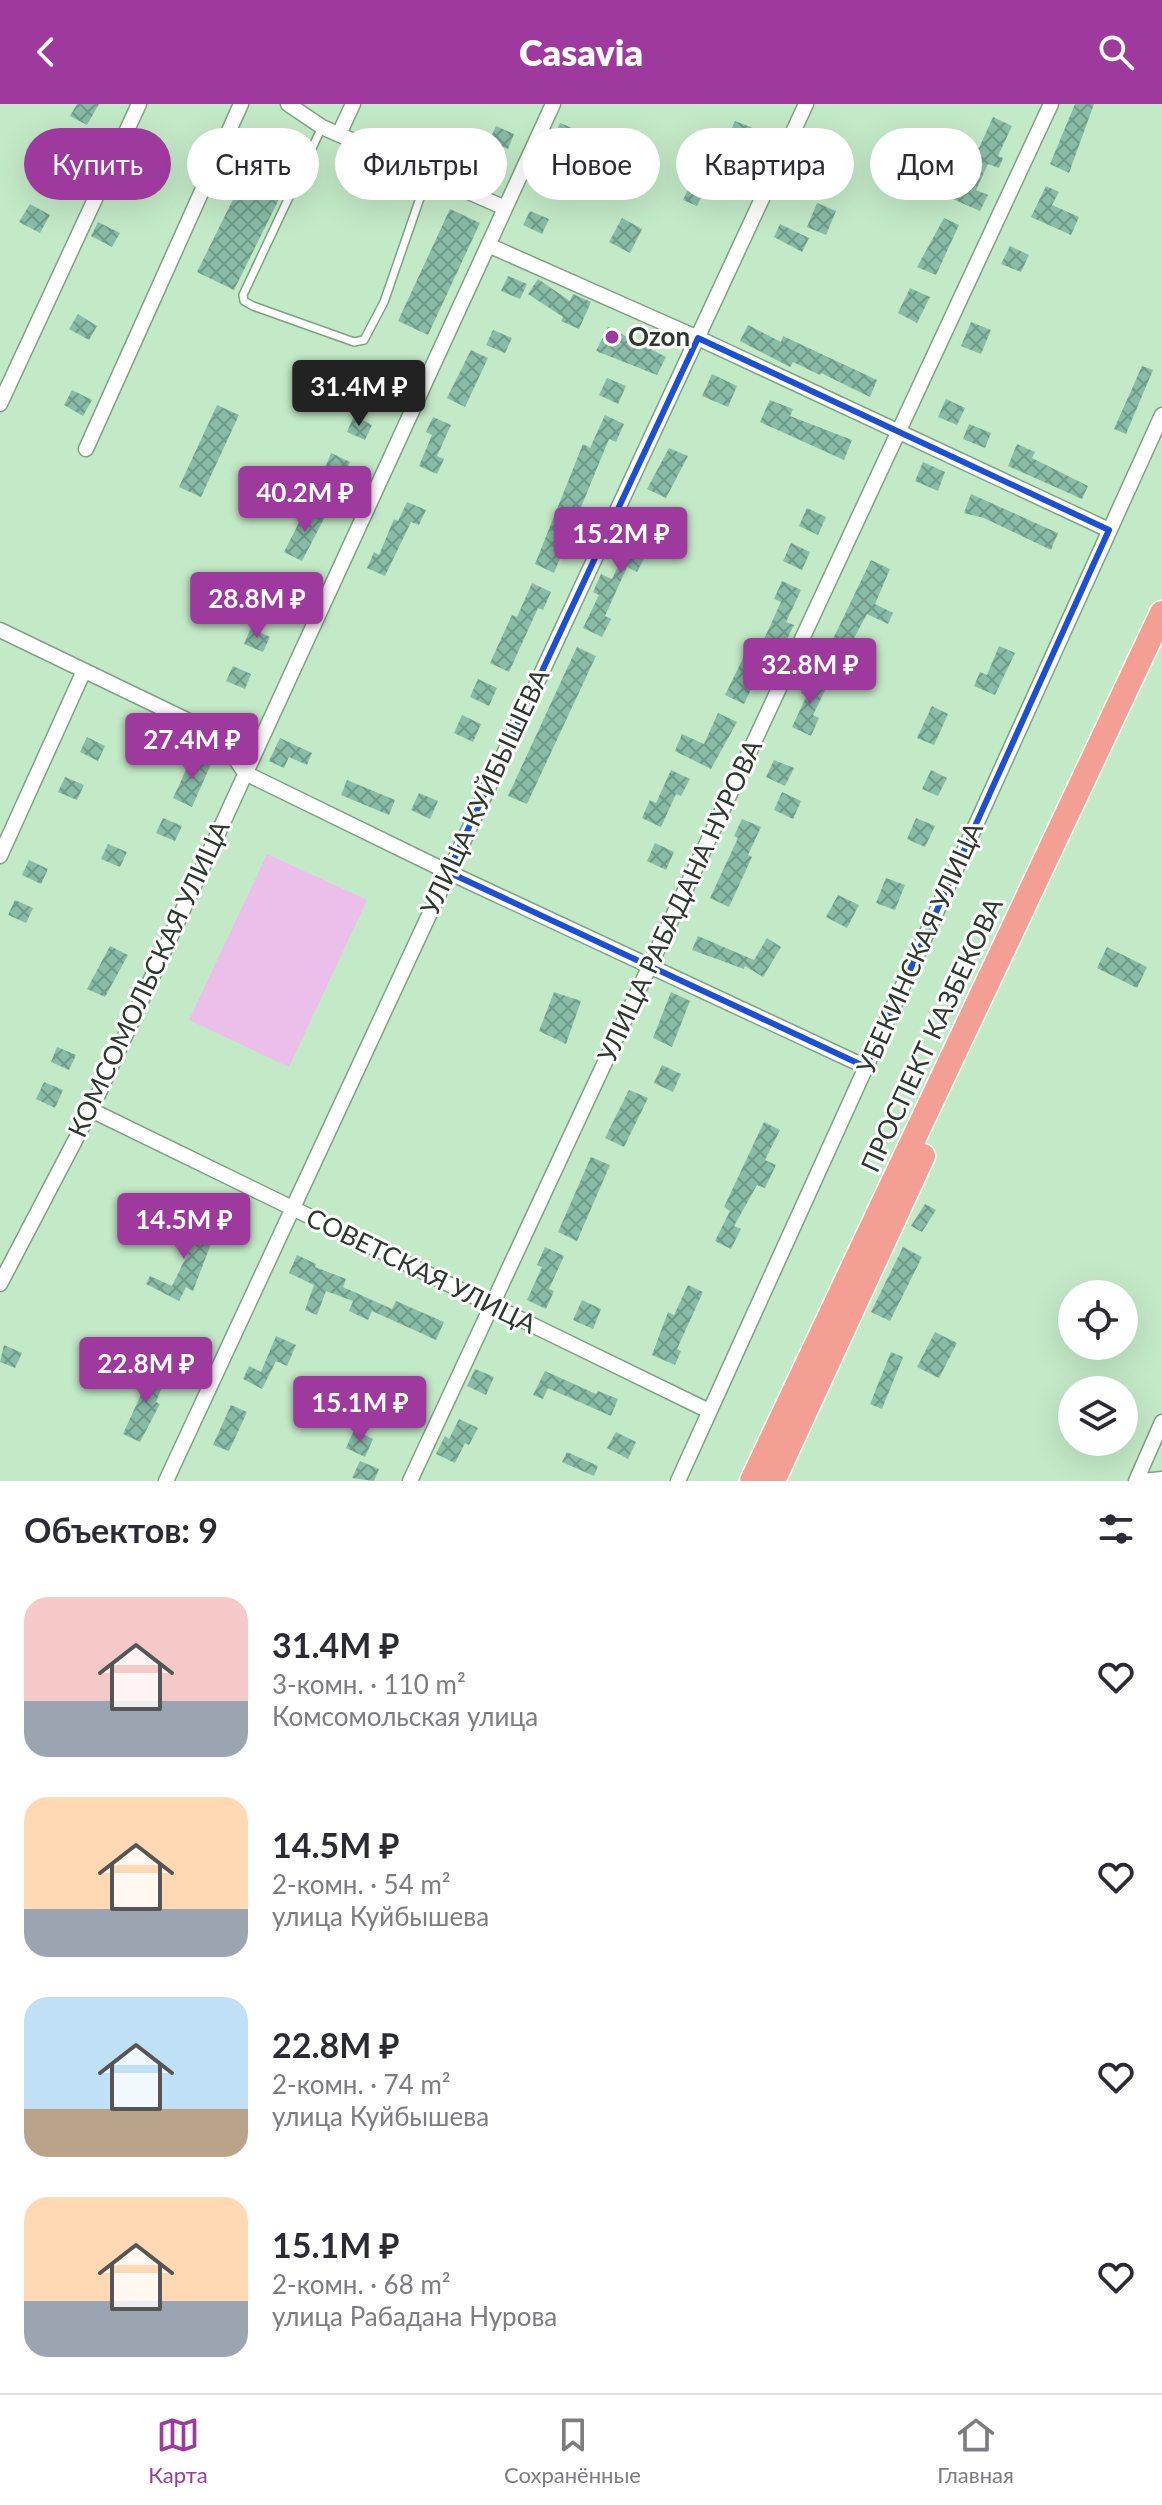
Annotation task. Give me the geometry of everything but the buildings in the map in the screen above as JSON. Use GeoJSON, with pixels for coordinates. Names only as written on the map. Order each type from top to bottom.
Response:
{"type":"FeatureCollection","features":[{"type":"Feature","properties":{"kind":"highway","name":"ПРОСПЕКТ КАЗБЕКОВА"},"geometry":{"type":"LineString","coordinates":[[752,1481],[1162,613]]}},
{"type":"Feature","properties":{"kind":"highway","name":"ПРОСПЕКТ КАЗБЕКОВА"},"geometry":{"type":"LineString","coordinates":[[773,1481],[1162,641]]}},
{"type":"Feature","properties":{"kind":"street"},"geometry":{"type":"LineString","coordinates":[[0,404],[139,104]]}},
{"type":"Feature","properties":{"kind":"street"},"geometry":{"type":"LineString","coordinates":[[86,449],[241,104]]}},
{"type":"Feature","properties":{"kind":"street"},"geometry":{"type":"LineString","coordinates":[[288,104],[335,132]]}},
{"type":"Feature","properties":{"kind":"street"},"geometry":{"type":"LineString","coordinates":[[342,128],[353,104]]}},
{"type":"Feature","properties":{"kind":"street","name":"КОМСОМОЛЬСКАЯ УЛИЦА"},"geometry":{"type":"LineString","coordinates":[[1,1281],[91,1110],[553,104]]}},
{"type":"Feature","properties":{"kind":"street","name":"УЛИЦА КУЙБЫШЕВА"},"geometry":{"type":"LineString","coordinates":[[166,1481],[806,104]]}},
{"type":"Feature","properties":{"kind":"street","name":"УЛИЦА РАБАДАНА НУРОВА"},"geometry":{"type":"LineString","coordinates":[[410,1481],[1051,104]]}},
{"type":"Feature","properties":{"kind":"street"},"geometry":{"type":"LineString","coordinates":[[486,200],[505,208]]}},
{"type":"Feature","properties":{"kind":"street"},"geometry":{"type":"LineString","coordinates":[[488,245],[698,338],[1109,530]]}},
{"type":"Feature","properties":{"kind":"street","name":"УБЕКИНСКАЯ УЛИЦА"},"geometry":{"type":"LineString","coordinates":[[678,1481],[1162,415]]}},
{"type":"Feature","properties":{"kind":"street"},"geometry":{"type":"LineString","coordinates":[[0,630],[83,673],[220,736],[245,773],[448,872],[866,1067]]}},
{"type":"Feature","properties":{"kind":"street"},"geometry":{"type":"LineString","coordinates":[[0,856],[83,673]]}},
{"type":"Feature","properties":{"kind":"street","name":"СОВЕТСКАЯ УЛИЦА"},"geometry":{"type":"LineString","coordinates":[[91,1110],[709,1411]]}},
{"type":"Feature","properties":{"kind":"street"},"geometry":{"type":"LineString","coordinates":[[1136,1481],[1162,1422]]}},
{"type":"Feature","properties":{"kind":"street"},"geometry":{"type":"LineString","coordinates":[[1143,1481],[1162,1479]]}},
{"type":"Feature","properties":{"kind":"lane"},"geometry":{"type":"LineString","coordinates":[[322,127],[243,295],[244,301],[354,342],[364,340],[384,302],[419,200]]}},
{"type":"Feature","properties":{"kind":"highlighted area"},"geometry":{"type":"Polygon","coordinates":[[[698,338],[1109,530],[866,1067],[448,872],[698,338]]]}},
{"type":"Feature","properties":{"kind":"shaded area"},"geometry":{"type":"Polygon","coordinates":[[[267,854],[367,900],[289,1067],[189,1020],[267,854]]]}},
{"type":"Feature","properties":{"kind":"place","name":"Ozon"},"geometry":{"type":"Point","coordinates":[612,337]}}]}
